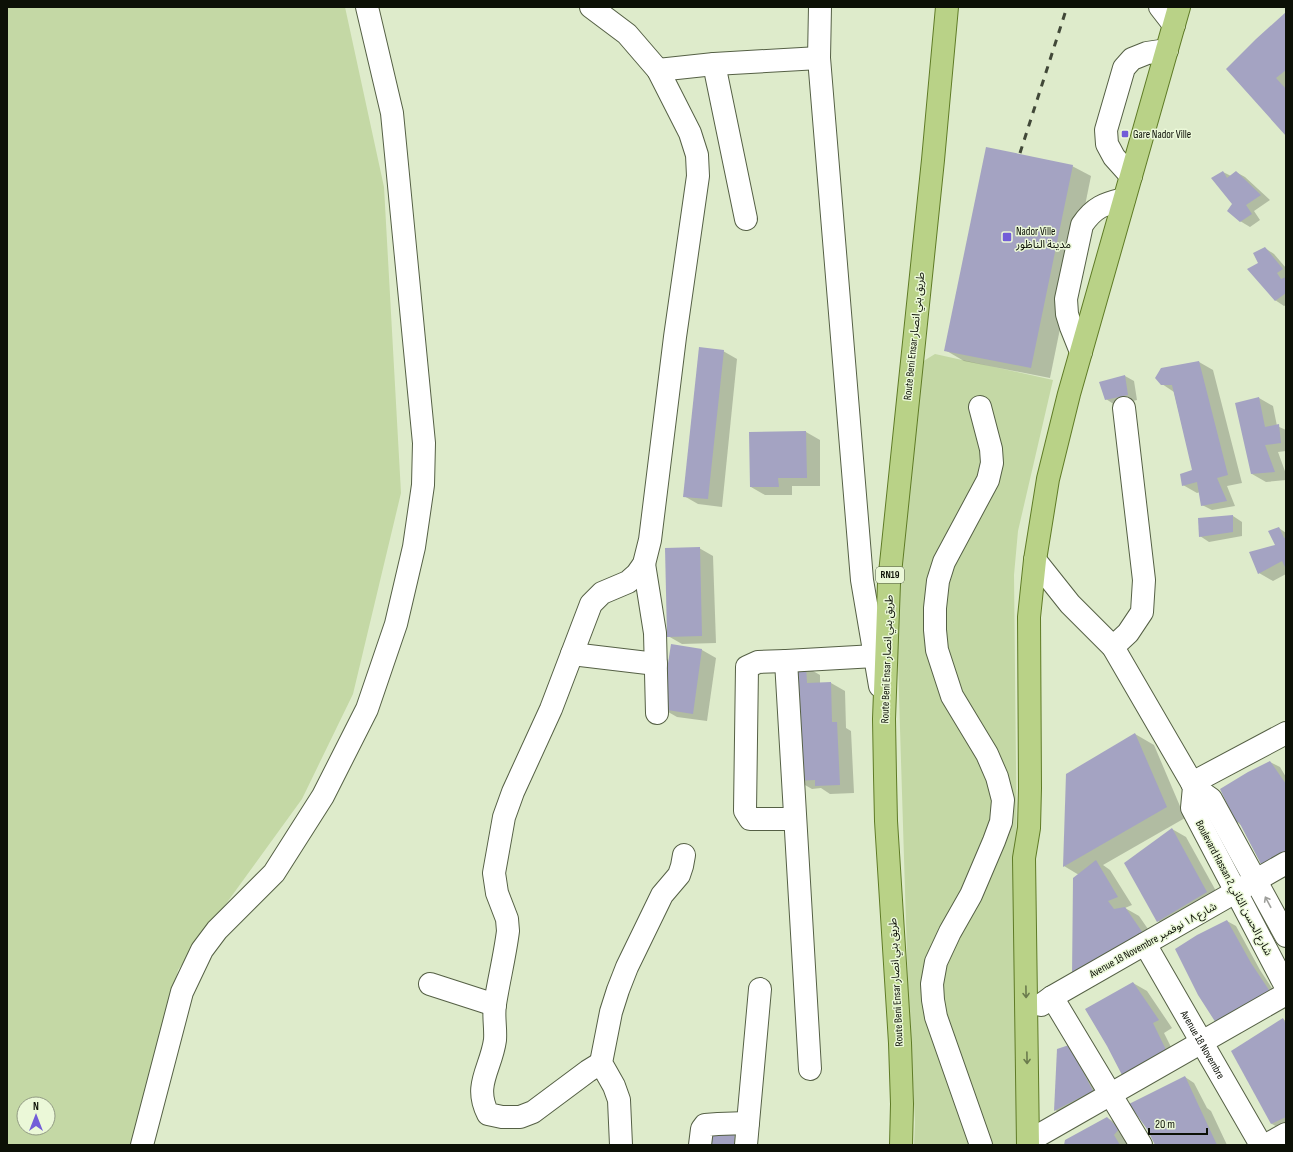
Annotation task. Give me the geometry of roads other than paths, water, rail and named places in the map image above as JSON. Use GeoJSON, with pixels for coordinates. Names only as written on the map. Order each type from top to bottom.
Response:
{"type":"FeatureCollection","features":[{"type":"Feature","properties":{"kind":"main road","name":"Route Beni Ensar طريق بني انصار"},"geometry":{"type":"LineString","coordinates":[[901,1145],[902,1104],[900,1043],[886,821],[884,719],[889,583],[933,160],[947,7]]}},
{"type":"Feature","properties":{"kind":"main road"},"geometry":{"type":"LineString","coordinates":[[1037,1141],[1024,858],[1029,828],[1029,618],[1035,560],[1048,479],[1069,394],[1176,16]]}},
{"type":"Feature","properties":{"kind":"main road"},"geometry":{"type":"LineString","coordinates":[[1029,828],[1035,842],[1046,1001],[1037,1141]]}},
{"type":"Feature","properties":{"kind":"street"},"geometry":{"type":"LineString","coordinates":[[142,1145],[182,992],[192,969],[202,950],[217,930],[274,872],[323,796],[367,709],[396,624],[414,547],[423,485],[424,443],[392,113],[367,7]]}},
{"type":"Feature","properties":{"kind":"street"},"geometry":{"type":"LineString","coordinates":[[591,7],[628,34],[658,70],[690,133],[697,155],[698,176],[675,338],[650,540],[644,564],[637,574],[628,582],[602,593],[591,604],[551,709],[513,792],[504,817],[494,873],[497,893],[507,919],[508,931],[495,1005],[495,1040],[483,1082],[482,1096],[484,1106],[488,1114],[502,1117],[520,1117],[534,1112],[588,1071],[601,1063]]}},
{"type":"Feature","properties":{"kind":"street"},"geometry":{"type":"LineString","coordinates":[[616,7],[628,34]]}},
{"type":"Feature","properties":{"kind":"street"},"geometry":{"type":"LineString","coordinates":[[820,7],[819,58],[862,580],[884,719]]}},
{"type":"Feature","properties":{"kind":"street"},"geometry":{"type":"LineString","coordinates":[[1160,7],[1176,16]]}},
{"type":"Feature","properties":{"kind":"street"},"geometry":{"type":"LineString","coordinates":[[1131,176],[1114,157],[1107,144],[1106,130],[1124,68],[1132,59],[1147,53],[1167,50]]}},
{"type":"Feature","properties":{"kind":"street"},"geometry":{"type":"LineString","coordinates":[[658,70],[714,64],[819,58]]}},
{"type":"Feature","properties":{"kind":"street"},"geometry":{"type":"LineString","coordinates":[[714,64],[746,219]]}},
{"type":"Feature","properties":{"kind":"street"},"geometry":{"type":"LineString","coordinates":[[1081,352],[1067,314],[1066,299],[1082,225],[1089,215],[1095,210],[1108,203],[1124,199]]}},
{"type":"Feature","properties":{"kind":"street"},"geometry":{"type":"LineString","coordinates":[[980,407],[991,449],[992,463],[988,480],[944,562],[938,581],[935,608],[935,630],[938,650],[952,696],[987,754],[997,777],[1002,800],[1002,815],[994,841],[971,895],[950,932],[936,962],[932,984],[936,1017],[981,1145]]}},
{"type":"Feature","properties":{"kind":"street"},"geometry":{"type":"LineString","coordinates":[[1113,647],[1128,633],[1142,612],[1144,580],[1124,408]]}},
{"type":"Feature","properties":{"kind":"street","name":"Boulevard Hassan 2 شارع الحسن الثاني"},"geometry":{"type":"LineString","coordinates":[[1035,560],[1070,604],[1113,647],[1193,785],[1211,799],[1286,936]]}},
{"type":"Feature","properties":{"kind":"street"},"geometry":{"type":"LineString","coordinates":[[644,564],[655,633],[657,713]]}},
{"type":"Feature","properties":{"kind":"street"},"geometry":{"type":"LineString","coordinates":[[572,654],[656,664]]}},
{"type":"Feature","properties":{"kind":"street"},"geometry":{"type":"LineString","coordinates":[[795,819],[750,819],[745,811],[747,667],[758,662],[875,656]]}},
{"type":"Feature","properties":{"kind":"street"},"geometry":{"type":"LineString","coordinates":[[786,661],[810,1070]]}},
{"type":"Feature","properties":{"kind":"street"},"geometry":{"type":"LineString","coordinates":[[1193,785],[1284,737]]}},
{"type":"Feature","properties":{"kind":"street","name":"Boulevard Hassan 2 شارع الحسن الثاني"},"geometry":{"type":"LineString","coordinates":[[1193,785],[1192,808],[1286,987]]}},
{"type":"Feature","properties":{"kind":"street"},"geometry":{"type":"LineString","coordinates":[[620,1145],[618,1100],[614,1086],[601,1063],[611,1012],[627,968],[662,895],[679,875],[684,855]]}},
{"type":"Feature","properties":{"kind":"street","name":"Avenue 18 Novembre شارع ١٨ نوفمبر"},"geometry":{"type":"LineString","coordinates":[[1046,1001],[1286,864]]}},
{"type":"Feature","properties":{"kind":"street","name":"Avenue 18 Novembre"},"geometry":{"type":"LineString","coordinates":[[1145,944],[1262,1145]]}},
{"type":"Feature","properties":{"kind":"street"},"geometry":{"type":"LineString","coordinates":[[430,984],[495,1005]]}},
{"type":"Feature","properties":{"kind":"street"},"geometry":{"type":"LineString","coordinates":[[746,1145],[760,989]]}},
{"type":"Feature","properties":{"kind":"street"},"geometry":{"type":"LineString","coordinates":[[1037,1141],[1110,1093],[1286,994]]}},
{"type":"Feature","properties":{"kind":"street"},"geometry":{"type":"LineString","coordinates":[[1046,1001],[1110,1093],[1141,1145]]}},
{"type":"Feature","properties":{"kind":"street"},"geometry":{"type":"LineString","coordinates":[[700,1145],[702,1129],[705,1125],[748,1123]]}},
{"type":"Feature","properties":{"kind":"street"},"geometry":{"type":"LineString","coordinates":[[1266,1145],[1286,1134]]}},
{"type":"Feature","properties":{"kind":"railway"},"geometry":{"type":"LineString","coordinates":[[1020,153],[1067,7]]}},
{"type":"Feature","properties":{"kind":"place","name":"Gare Nador Ville"},"geometry":{"type":"Point","coordinates":[1125,134]}},
{"type":"Feature","properties":{"kind":"place","name":"Nador Ville مدينة الناظور"},"geometry":{"type":"Point","coordinates":[1007,237]}}]}
